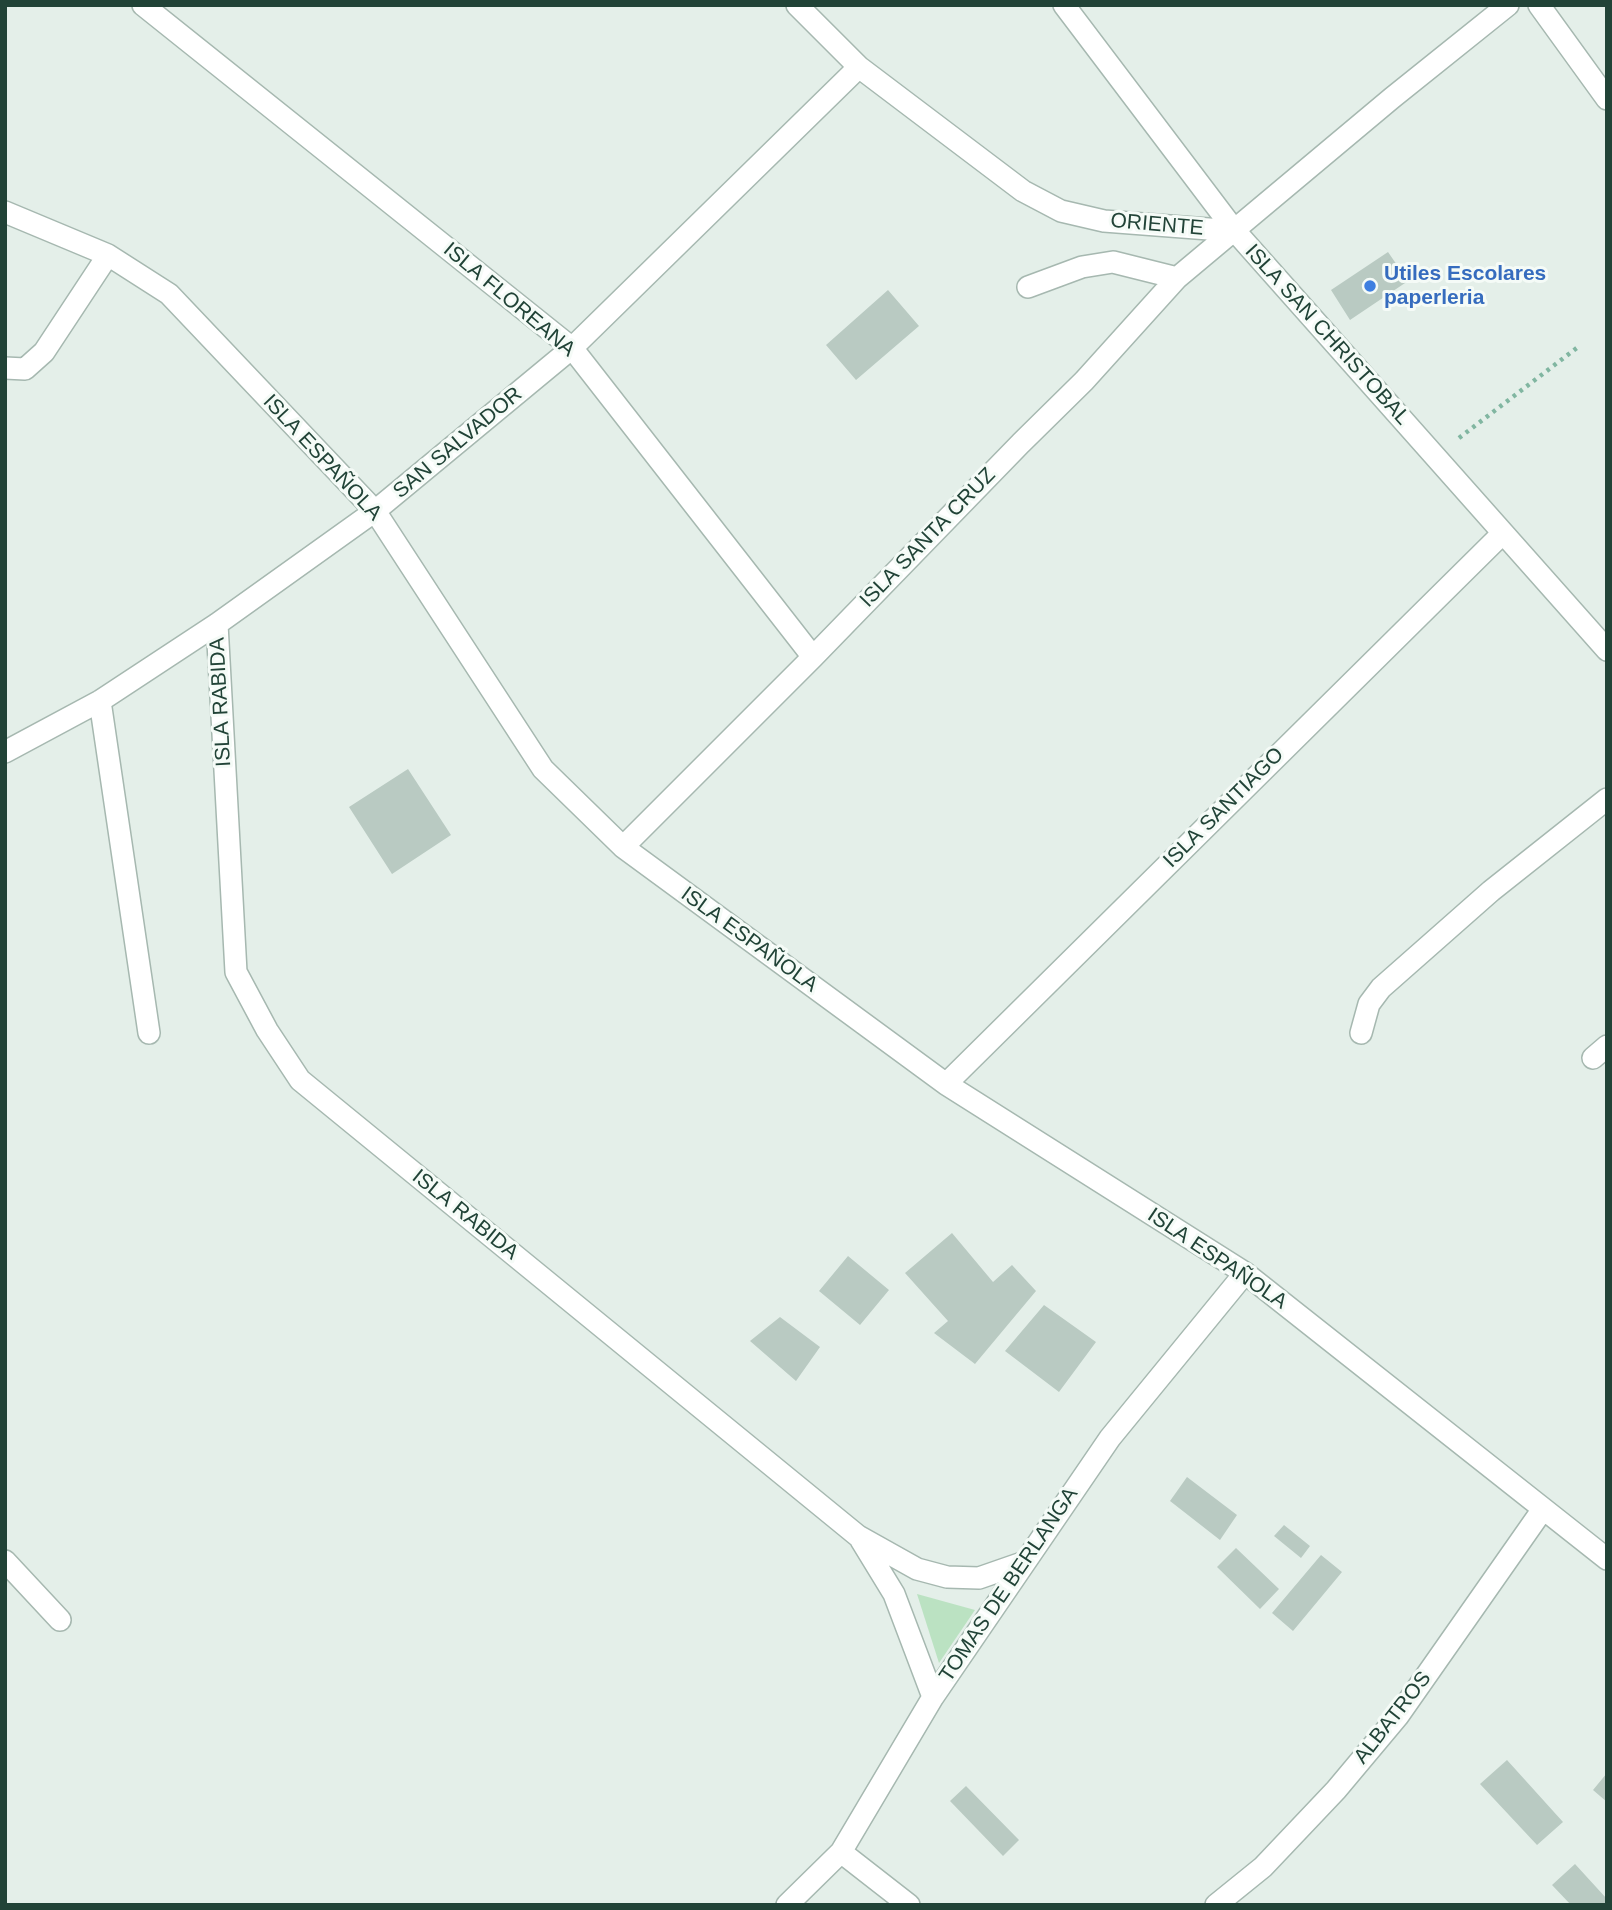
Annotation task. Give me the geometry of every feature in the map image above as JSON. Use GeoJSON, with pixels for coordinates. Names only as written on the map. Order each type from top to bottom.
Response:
{"type":"FeatureCollection","features":[{"type":"Feature","properties":{"kind":"street","name":"ISLA FLOREANA"},"geometry":{"type":"LineString","coordinates":[[143,5],[572,348],[813,657]]}},
{"type":"Feature","properties":{"kind":"street","name":"ORIENTE"},"geometry":{"type":"LineString","coordinates":[[797,5],[859,67],[1023,191],[1061,211],[1104,221],[1235,231]]}},
{"type":"Feature","properties":{"kind":"street","name":"ISLA SAN CHRISTOBAL"},"geometry":{"type":"LineString","coordinates":[[1064,5],[1235,231],[1607,650]]}},
{"type":"Feature","properties":{"kind":"street"},"geometry":{"type":"LineString","coordinates":[[1235,231],[1392,98],[1508,5]]}},
{"type":"Feature","properties":{"kind":"street"},"geometry":{"type":"LineString","coordinates":[[1539,5],[1607,99]]}},
{"type":"Feature","properties":{"kind":"street","name":"SAN SALVADOR"},"geometry":{"type":"LineString","coordinates":[[5,752],[100,701],[217,624],[375,512],[572,348],[859,67]]}},
{"type":"Feature","properties":{"kind":"street","name":"ISLA ESPAÑOLA"},"geometry":{"type":"LineString","coordinates":[[5,212],[108,255],[169,295],[375,512],[543,769],[623,847],[946,1084],[1245,1273],[1607,1559]]}},
{"type":"Feature","properties":{"kind":"street","name":"ISLA SANTA CRUZ"},"geometry":{"type":"LineString","coordinates":[[623,847],[1084,381],[1177,278],[1235,231]]}},
{"type":"Feature","properties":{"kind":"street"},"geometry":{"type":"LineString","coordinates":[[5,368],[25,369],[44,352],[108,255]]}},
{"type":"Feature","properties":{"kind":"street"},"geometry":{"type":"LineString","coordinates":[[1028,287],[1082,267],[1113,262],[1177,278]]}},
{"type":"Feature","properties":{"kind":"street","name":"ISLA SANTIAGO"},"geometry":{"type":"LineString","coordinates":[[946,1084],[1503,533]]}},
{"type":"Feature","properties":{"kind":"street","name":"ISLA RABIDA"},"geometry":{"type":"LineString","coordinates":[[217,624],[236,972],[267,1030],[300,1080],[859,1536],[917,1569],[947,1577],[979,1578],[1025,1562]]}},
{"type":"Feature","properties":{"kind":"street"},"geometry":{"type":"LineString","coordinates":[[100,701],[149,1033]]}},
{"type":"Feature","properties":{"kind":"street"},"geometry":{"type":"LineString","coordinates":[[1361,1034],[1369,1004],[1381,988],[1492,891],[1607,799]]}},
{"type":"Feature","properties":{"kind":"street","name":"TOMAS DE BERLANGA"},"geometry":{"type":"LineString","coordinates":[[787,1905],[841,1852],[933,1697],[1110,1438],[1245,1273]]}},
{"type":"Feature","properties":{"kind":"street","name":"ALBATROS"},"geometry":{"type":"LineString","coordinates":[[1216,1905],[1272,1857],[1336,1790],[1398,1716],[1543,1509]]}},
{"type":"Feature","properties":{"kind":"street"},"geometry":{"type":"LineString","coordinates":[[859,1536],[894,1594],[933,1697]]}},
{"type":"Feature","properties":{"kind":"street"},"geometry":{"type":"LineString","coordinates":[[5,1561],[60,1620]]}},
{"type":"Feature","properties":{"kind":"street"},"geometry":{"type":"LineString","coordinates":[[841,1852],[908,1905]]}},
{"type":"Feature","properties":{"kind":"path"},"geometry":{"type":"LineString","coordinates":[[1435,457],[1578,347]]}},
{"type":"Feature","properties":{"kind":"green space"},"geometry":{"type":"Polygon","coordinates":[[[917,1594],[975,1610],[939,1663],[917,1594]]]}},
{"type":"Feature","properties":{"kind":"building","name":"Utiles Escolares paperleria"},"geometry":{"type":"Polygon","coordinates":[[[1388,252],[1408,281],[1350,320],[1331,290],[1388,252]]]}},
{"type":"Feature","properties":{"kind":"building"},"geometry":{"type":"Polygon","coordinates":[[[888,290],[919,326],[856,380],[826,345],[888,290]]]}},
{"type":"Feature","properties":{"kind":"building"},"geometry":{"type":"Polygon","coordinates":[[[408,769],[451,835],[392,874],[349,807],[408,769]]]}},
{"type":"Feature","properties":{"kind":"building"},"geometry":{"type":"Polygon","coordinates":[[[952,1233],[993,1282],[1012,1265],[1036,1291],[975,1364],[934,1333],[948,1321],[905,1273],[952,1233]]]}},
{"type":"Feature","properties":{"kind":"building"},"geometry":{"type":"Polygon","coordinates":[[[848,1256],[889,1290],[860,1325],[819,1291],[848,1256]]]}},
{"type":"Feature","properties":{"kind":"building"},"geometry":{"type":"Polygon","coordinates":[[[1044,1305],[1096,1342],[1059,1392],[1005,1351],[1044,1305]]]}},
{"type":"Feature","properties":{"kind":"building"},"geometry":{"type":"Polygon","coordinates":[[[780,1317],[820,1347],[796,1381],[750,1341],[780,1317]]]}},
{"type":"Feature","properties":{"kind":"building"},"geometry":{"type":"Polygon","coordinates":[[[1187,1477],[1237,1515],[1220,1540],[1170,1501],[1187,1477]]]}},
{"type":"Feature","properties":{"kind":"building"},"geometry":{"type":"Polygon","coordinates":[[[1284,1525],[1310,1546],[1301,1558],[1274,1536],[1284,1525]]]}},
{"type":"Feature","properties":{"kind":"building"},"geometry":{"type":"Polygon","coordinates":[[[1236,1548],[1279,1589],[1260,1609],[1217,1567],[1236,1548]]]}},
{"type":"Feature","properties":{"kind":"building"},"geometry":{"type":"Polygon","coordinates":[[[1321,1555],[1342,1572],[1293,1631],[1272,1613],[1321,1555]]]}},
{"type":"Feature","properties":{"kind":"building"},"geometry":{"type":"Polygon","coordinates":[[[1507,1760],[1563,1822],[1537,1845],[1480,1784],[1507,1760]]]}},
{"type":"Feature","properties":{"kind":"building"},"geometry":{"type":"Polygon","coordinates":[[[1607,1773],[1607,1802],[1593,1790],[1607,1773]]]}},
{"type":"Feature","properties":{"kind":"building"},"geometry":{"type":"Polygon","coordinates":[[[966,1786],[1019,1840],[1003,1856],[950,1801],[966,1786]]]}},
{"type":"Feature","properties":{"kind":"building"},"geometry":{"type":"Polygon","coordinates":[[[1575,1864],[1607,1899],[1607,1905],[1571,1905],[1552,1885],[1575,1864]]]}},
{"type":"Feature","properties":{"kind":"place","name":"Utiles Escolares paperleria"},"geometry":{"type":"Point","coordinates":[1370,286]}}]}
